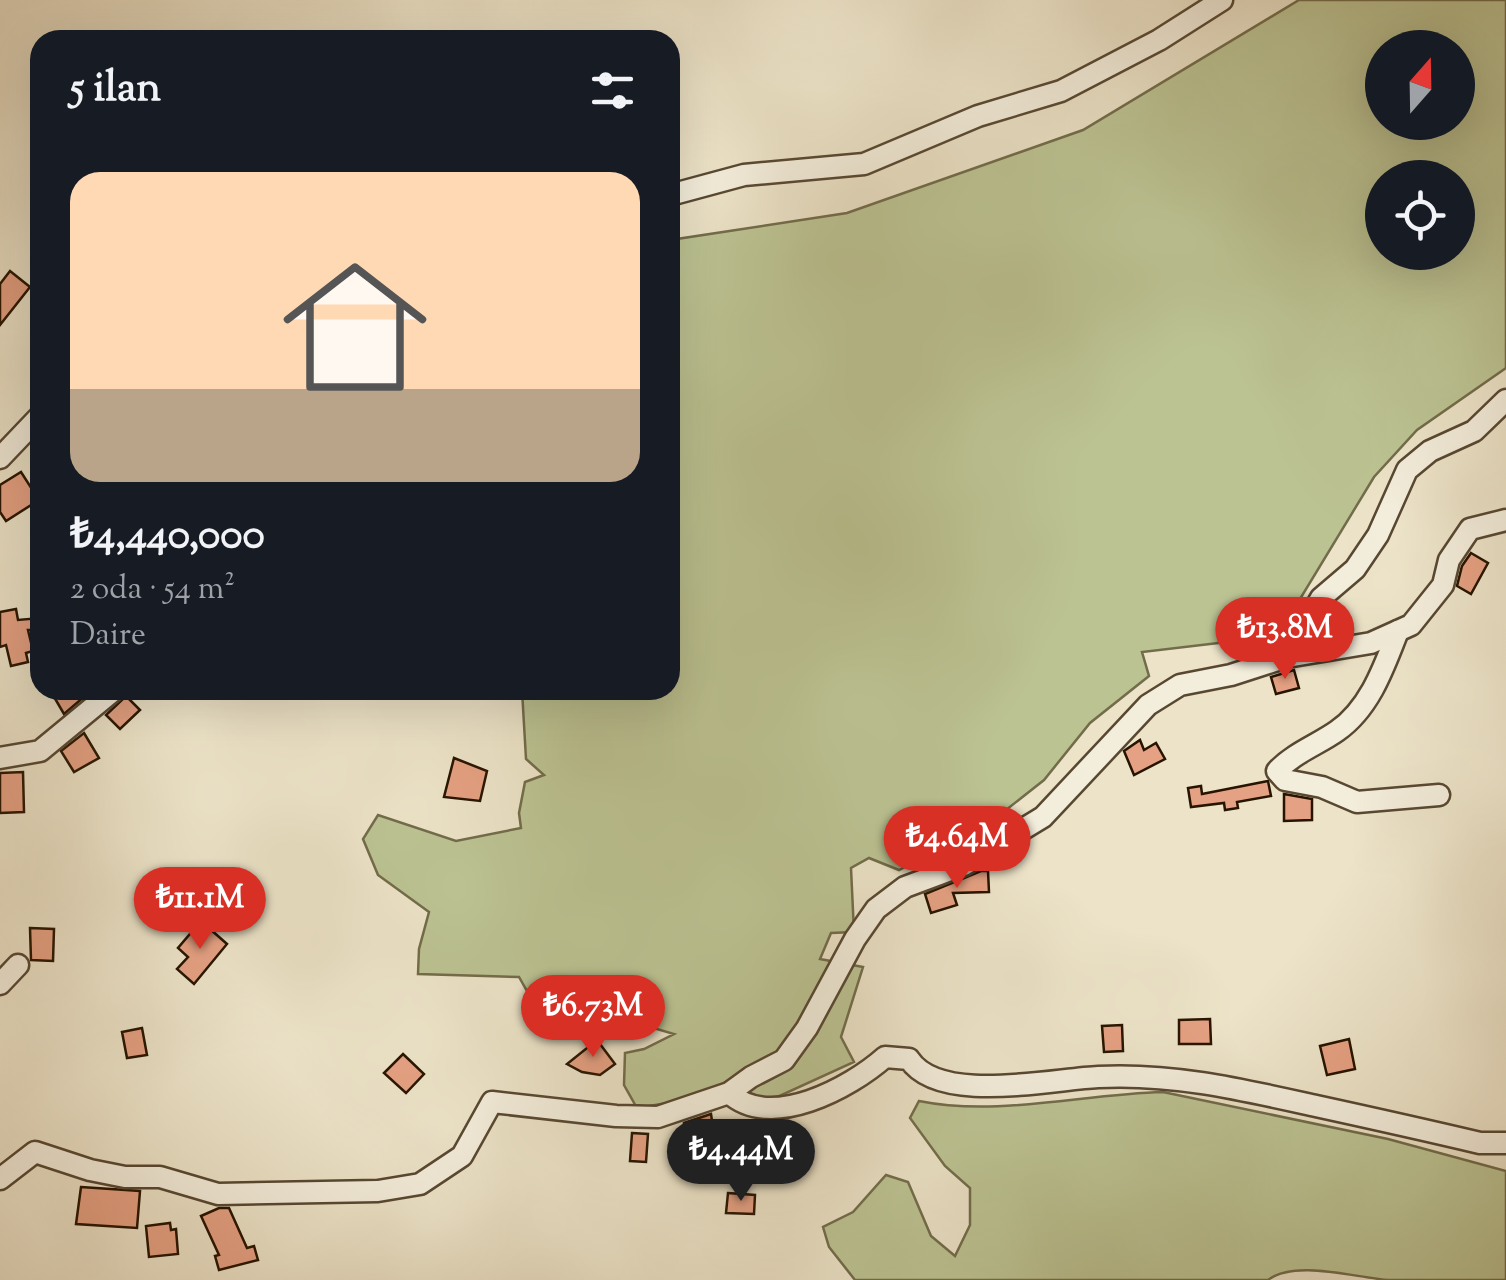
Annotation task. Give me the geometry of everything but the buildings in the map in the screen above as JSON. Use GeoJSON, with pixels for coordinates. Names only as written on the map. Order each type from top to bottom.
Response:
{"type":"FeatureCollection","features":[{"type":"Feature","properties":{"kind":"street"},"geometry":{"type":"LineString","coordinates":[[680,192],[744,174],[864,164],[978,116],[1062,91],[1159,40],[1222,0]]}},
{"type":"Feature","properties":{"kind":"street"},"geometry":{"type":"LineString","coordinates":[[1287,657],[1321,598],[1355,569],[1378,535],[1407,470],[1430,451],[1474,431],[1506,400]]}},
{"type":"Feature","properties":{"kind":"street"},"geometry":{"type":"LineString","coordinates":[[0,458],[30,426]]}},
{"type":"Feature","properties":{"kind":"street"},"geometry":{"type":"LineString","coordinates":[[0,1179],[35,1152],[90,1170],[125,1178],[160,1177],[218,1194],[378,1191],[420,1184],[462,1156],[492,1102],[658,1117],[729,1093],[784,1060],[822,1004],[854,939],[876,909],[905,887],[964,865],[1043,817],[1148,705],[1180,685],[1231,675],[1287,657],[1371,642],[1411,625],[1442,585],[1448,560],[1470,529],[1506,520]]}},
{"type":"Feature","properties":{"kind":"street"},"geometry":{"type":"LineString","coordinates":[[1398,630],[1371,696],[1340,730],[1300,752],[1277,771],[1285,780],[1322,787],[1357,802],[1439,795]]}},
{"type":"Feature","properties":{"kind":"street"},"geometry":{"type":"LineString","coordinates":[[0,758],[40,751],[102,700]]}},
{"type":"Feature","properties":{"kind":"street"},"geometry":{"type":"LineString","coordinates":[[0,984],[18,965]]}},
{"type":"Feature","properties":{"kind":"street"},"geometry":{"type":"LineString","coordinates":[[729,1093],[740,1103],[784,1106],[823,1096],[885,1057],[893,1056],[909,1059],[916,1070],[958,1084],[1025,1086],[1097,1077],[1173,1077],[1480,1143],[1506,1143]]}},
{"type":"Feature","properties":{"kind":"green space"},"geometry":{"type":"Polygon","coordinates":[[[1299,0],[1506,0],[1506,368],[1417,430],[1374,477],[1297,604],[1269,637],[1142,652],[1149,676],[1090,723],[1044,780],[992,821],[899,870],[869,858],[851,868],[854,932],[831,933],[820,959],[863,967],[841,1037],[854,1062],[773,1099],[673,1102],[637,1108],[624,1085],[625,1053],[644,1049],[674,1034],[640,1024],[600,1020],[589,993],[532,1000],[519,977],[418,974],[419,949],[429,912],[378,875],[363,839],[378,815],[456,841],[521,828],[519,813],[525,782],[544,775],[526,759],[523,700],[680,700],[680,239],[847,213],[1083,130],[1299,0]]]}},
{"type":"Feature","properties":{"kind":"green space"},"geometry":{"type":"Polygon","coordinates":[[[1163,1092],[1388,1139],[1506,1171],[1506,1280],[1389,1280],[1309,1270],[1268,1280],[855,1280],[829,1247],[823,1227],[853,1212],[886,1175],[908,1182],[931,1236],[955,1256],[970,1225],[970,1188],[945,1166],[910,1118],[919,1101],[1010,1106],[1163,1092]]]}}]}
